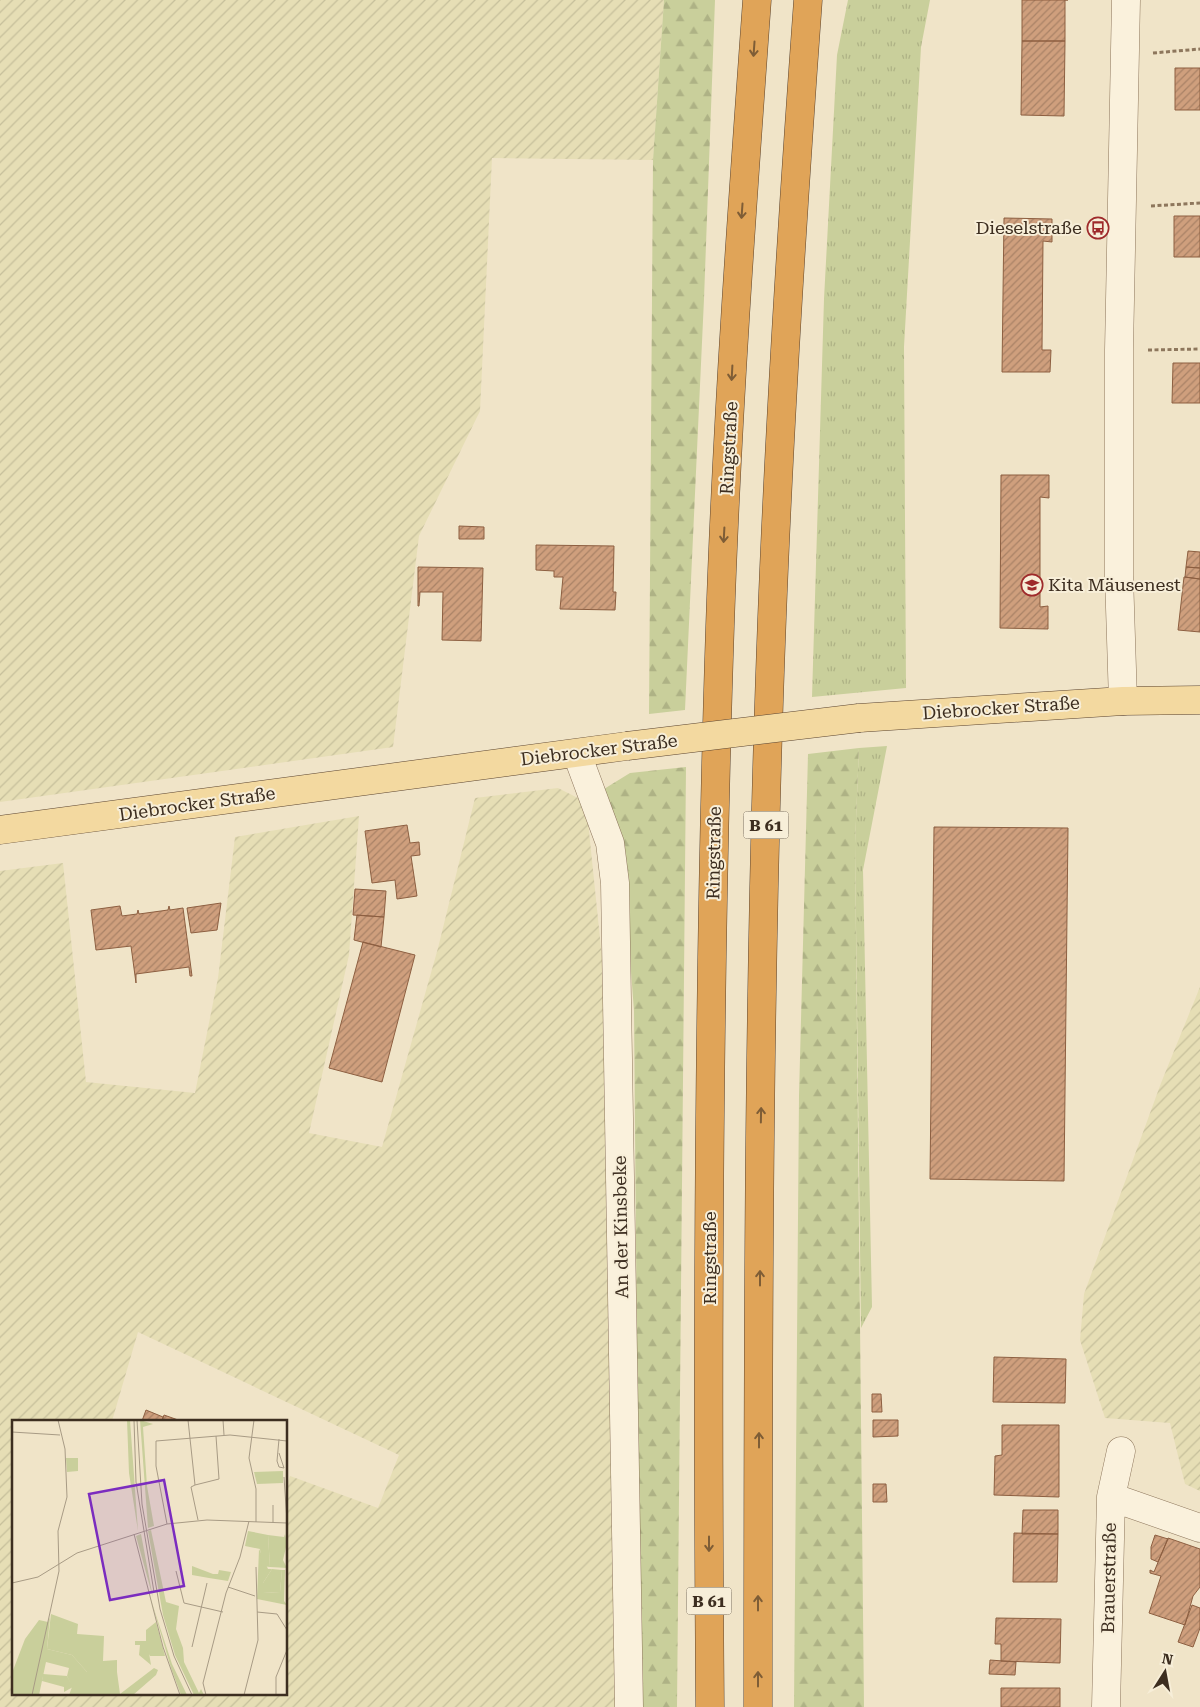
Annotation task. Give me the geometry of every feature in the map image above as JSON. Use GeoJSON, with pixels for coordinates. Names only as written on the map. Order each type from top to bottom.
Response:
{"type":"FeatureCollection","features":[{"type":"Feature","properties":{"kind":"highway","name":"Ringstraße"},"geometry":{"type":"LineString","coordinates":[[710,1707],[708,1496],[710,1134],[713,892],[720,633],[736,292],[757,0]]}},
{"type":"Feature","properties":{"kind":"highway","name":"B 61"},"geometry":{"type":"LineString","coordinates":[[758,1707],[761,1136],[764,882],[770,667],[786,300],[808,0]]}},
{"type":"Feature","properties":{"kind":"main road","name":"Diebrocker Straße"},"geometry":{"type":"LineString","coordinates":[[0,830],[628,746],[859,718],[1123,701],[1200,700]]}},
{"type":"Feature","properties":{"kind":"street"},"geometry":{"type":"LineString","coordinates":[[1123,701],[1119,576],[1120,350],[1126,0]]}},
{"type":"Feature","properties":{"kind":"street","name":"An der Kinsbeke"},"geometry":{"type":"LineString","coordinates":[[577,754],[610,843],[615,883],[629,1707]]}},
{"type":"Feature","properties":{"kind":"street","name":"Brauerstraße"},"geometry":{"type":"LineString","coordinates":[[1106,1707],[1111,1496],[1121,1451]]}},
{"type":"Feature","properties":{"kind":"street"},"geometry":{"type":"LineString","coordinates":[[1111,1496],[1200,1528]]}},
{"type":"Feature","properties":{"kind":"path"},"geometry":{"type":"LineString","coordinates":[[1126,56],[1200,49]]}},
{"type":"Feature","properties":{"kind":"path"},"geometry":{"type":"LineString","coordinates":[[1123,208],[1200,203]]}},
{"type":"Feature","properties":{"kind":"path"},"geometry":{"type":"LineString","coordinates":[[1120,350],[1200,349]]}},
{"type":"Feature","properties":{"kind":"shaded area"},"geometry":{"type":"Polygon","coordinates":[[[0,0],[664,0],[653,160],[492,158],[480,411],[419,536],[393,747],[0,802],[0,0]]]}},
{"type":"Feature","properties":{"kind":"shaded area"},"geometry":{"type":"Polygon","coordinates":[[[558,788],[586,802],[608,1016],[620,1707],[0,1707],[0,871],[63,863],[86,1082],[195,1093],[218,978],[235,837],[359,816],[349,955],[309,1133],[382,1147],[438,948],[475,798],[558,788]]]}},
{"type":"Feature","properties":{"kind":"shaded area"},"geometry":{"type":"Polygon","coordinates":[[[1200,987],[1200,1491],[1185,1484],[1170,1423],[1105,1418],[1080,1340],[1084,1294],[1161,1083],[1200,987]]]}},
{"type":"Feature","properties":{"kind":"green space"},"geometry":{"type":"Polygon","coordinates":[[[664,0],[715,0],[704,299],[685,710],[649,714],[653,160],[664,0]]]}},
{"type":"Feature","properties":{"kind":"green space"},"geometry":{"type":"Polygon","coordinates":[[[848,0],[930,0],[921,47],[904,347],[906,688],[812,697],[824,299],[837,55],[848,0]]]}},
{"type":"Feature","properties":{"kind":"green space"},"geometry":{"type":"Polygon","coordinates":[[[887,746],[863,870],[872,1307],[861,1328],[855,844],[859,748],[887,746]]]}},
{"type":"Feature","properties":{"kind":"green space"},"geometry":{"type":"Polygon","coordinates":[[[859,748],[855,844],[864,1707],[794,1707],[799,1096],[808,754],[859,748]]]}},
{"type":"Feature","properties":{"kind":"green space"},"geometry":{"type":"Polygon","coordinates":[[[686,767],[677,1707],[640,1707],[634,1011],[621,839],[604,789],[630,773],[686,767]]]}},
{"type":"Feature","properties":{"kind":"building"},"geometry":{"type":"Polygon","coordinates":[[[1022,0],[1065,0],[1065,41],[1022,41],[1022,0]]]}},
{"type":"Feature","properties":{"kind":"building"},"geometry":{"type":"Polygon","coordinates":[[[1022,41],[1065,41],[1064,116],[1021,115],[1022,41]]]}},
{"type":"Feature","properties":{"kind":"building"},"geometry":{"type":"Polygon","coordinates":[[[1175,68],[1200,68],[1200,110],[1175,110],[1175,68]]]}},
{"type":"Feature","properties":{"kind":"building"},"geometry":{"type":"Polygon","coordinates":[[[1174,216],[1200,216],[1200,257],[1174,257],[1174,216]]]}},
{"type":"Feature","properties":{"kind":"building"},"geometry":{"type":"Polygon","coordinates":[[[1004,218],[1052,219],[1052,242],[1043,241],[1042,350],[1051,350],[1050,372],[1002,372],[1004,218]]]}},
{"type":"Feature","properties":{"kind":"building"},"geometry":{"type":"Polygon","coordinates":[[[1173,363],[1200,363],[1200,403],[1172,403],[1173,363]]]}},
{"type":"Feature","properties":{"kind":"building"},"geometry":{"type":"Polygon","coordinates":[[[1001,475],[1049,475],[1049,498],[1040,497],[1040,607],[1048,606],[1048,629],[1000,628],[1001,475]]]}},
{"type":"Feature","properties":{"kind":"building"},"geometry":{"type":"Polygon","coordinates":[[[459,526],[484,527],[484,539],[459,539],[459,526]]]}},
{"type":"Feature","properties":{"kind":"building"},"geometry":{"type":"Polygon","coordinates":[[[536,545],[614,546],[613,592],[616,592],[615,610],[560,609],[563,577],[554,577],[554,571],[536,570],[536,545]]]}},
{"type":"Feature","properties":{"kind":"building"},"geometry":{"type":"Polygon","coordinates":[[[1188,551],[1200,552],[1200,568],[1186,567],[1188,551]]]}},
{"type":"Feature","properties":{"kind":"building"},"geometry":{"type":"Polygon","coordinates":[[[418,567],[483,568],[481,641],[442,640],[443,592],[420,592],[418,606],[418,567]]]}},
{"type":"Feature","properties":{"kind":"building"},"geometry":{"type":"Polygon","coordinates":[[[1186,567],[1200,568],[1200,579],[1185,577],[1186,567]]]}},
{"type":"Feature","properties":{"kind":"building"},"geometry":{"type":"Polygon","coordinates":[[[1184,577],[1200,579],[1200,632],[1178,630],[1184,577]]]}},
{"type":"Feature","properties":{"kind":"building"},"geometry":{"type":"Polygon","coordinates":[[[407,825],[410,843],[419,842],[420,855],[411,856],[417,896],[397,899],[395,880],[372,883],[365,831],[407,825]]]}},
{"type":"Feature","properties":{"kind":"building"},"geometry":{"type":"Polygon","coordinates":[[[934,827],[1068,828],[1064,1181],[930,1179],[934,827]]]}},
{"type":"Feature","properties":{"kind":"building"},"geometry":{"type":"Polygon","coordinates":[[[355,889],[386,891],[384,917],[353,915],[355,889]]]}},
{"type":"Feature","properties":{"kind":"building"},"geometry":{"type":"Polygon","coordinates":[[[221,903],[217,930],[191,933],[187,908],[221,903]]]}},
{"type":"Feature","properties":{"kind":"building"},"geometry":{"type":"Polygon","coordinates":[[[120,906],[122,916],[137,914],[138,910],[139,914],[168,910],[169,906],[170,910],[183,908],[192,976],[190,976],[189,967],[136,974],[136,983],[131,946],[96,950],[91,910],[120,906]]]}},
{"type":"Feature","properties":{"kind":"building"},"geometry":{"type":"Polygon","coordinates":[[[357,915],[384,917],[381,947],[354,940],[357,915]]]}},
{"type":"Feature","properties":{"kind":"building"},"geometry":{"type":"Polygon","coordinates":[[[363,942],[415,955],[382,1082],[329,1068],[363,942]]]}},
{"type":"Feature","properties":{"kind":"building"},"geometry":{"type":"Polygon","coordinates":[[[994,1357],[1066,1359],[1065,1403],[993,1402],[994,1357]]]}},
{"type":"Feature","properties":{"kind":"building"},"geometry":{"type":"Polygon","coordinates":[[[872,1394],[881,1394],[882,1412],[872,1412],[872,1394]]]}},
{"type":"Feature","properties":{"kind":"building"},"geometry":{"type":"Polygon","coordinates":[[[146,1410],[163,1417],[162,1420],[142,1420],[146,1410]]]}},
{"type":"Feature","properties":{"kind":"building"},"geometry":{"type":"Polygon","coordinates":[[[164,1415],[178,1420],[162,1420],[164,1415]]]}},
{"type":"Feature","properties":{"kind":"building"},"geometry":{"type":"Polygon","coordinates":[[[873,1420],[898,1420],[898,1436],[873,1437],[873,1420]]]}},
{"type":"Feature","properties":{"kind":"building"},"geometry":{"type":"Polygon","coordinates":[[[1002,1425],[1059,1425],[1059,1497],[994,1495],[995,1456],[1002,1455],[1002,1425]]]}},
{"type":"Feature","properties":{"kind":"building"},"geometry":{"type":"Polygon","coordinates":[[[873,1484],[886,1484],[887,1502],[873,1502],[873,1484]]]}},
{"type":"Feature","properties":{"kind":"building"},"geometry":{"type":"Polygon","coordinates":[[[1023,1510],[1058,1510],[1058,1534],[1022,1534],[1023,1510]]]}},
{"type":"Feature","properties":{"kind":"building"},"geometry":{"type":"Polygon","coordinates":[[[1014,1533],[1058,1534],[1057,1582],[1013,1582],[1014,1533]]]}},
{"type":"Feature","properties":{"kind":"building"},"geometry":{"type":"Polygon","coordinates":[[[1155,1535],[1168,1539],[1158,1562],[1151,1559],[1151,1547],[1155,1535]]]}},
{"type":"Feature","properties":{"kind":"building"},"geometry":{"type":"Polygon","coordinates":[[[1168,1538],[1200,1549],[1200,1587],[1193,1596],[1185,1625],[1149,1613],[1161,1576],[1150,1573],[1150,1570],[1154,1572],[1168,1538]]]}},
{"type":"Feature","properties":{"kind":"building"},"geometry":{"type":"Polygon","coordinates":[[[1192,1605],[1200,1608],[1200,1628],[1193,1647],[1178,1642],[1192,1605]]]}},
{"type":"Feature","properties":{"kind":"building"},"geometry":{"type":"Polygon","coordinates":[[[996,1618],[1061,1619],[1060,1663],[1001,1661],[1001,1644],[995,1644],[996,1618]]]}},
{"type":"Feature","properties":{"kind":"building"},"geometry":{"type":"Polygon","coordinates":[[[990,1660],[1016,1662],[1015,1675],[989,1674],[990,1660]]]}},
{"type":"Feature","properties":{"kind":"building"},"geometry":{"type":"Polygon","coordinates":[[[1001,1688],[1060,1688],[1060,1707],[1001,1707],[1001,1688]]]}},
{"type":"Feature","properties":{"kind":"place","name":"Dieselstraße"},"geometry":{"type":"Point","coordinates":[1098,228]}},
{"type":"Feature","properties":{"kind":"place","name":"Kita Mäusenest"},"geometry":{"type":"Point","coordinates":[1032,585]}}]}
